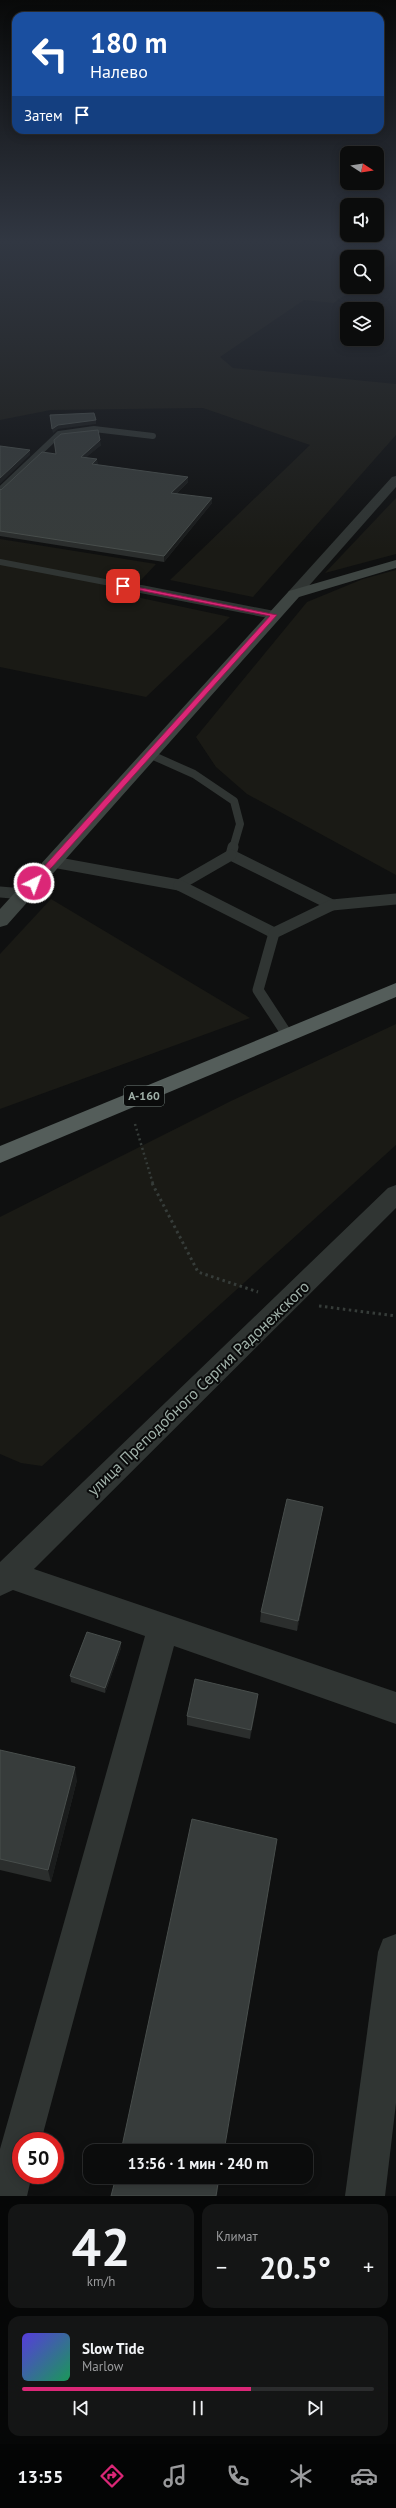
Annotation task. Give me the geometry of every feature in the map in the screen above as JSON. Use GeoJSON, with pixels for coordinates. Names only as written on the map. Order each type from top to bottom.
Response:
{"type":"FeatureCollection","features":[{"type":"Feature","properties":{"kind":"highway","name":"А-160"},"geometry":{"type":"LineString","coordinates":[[0,1155],[288,1036],[396,989]]}},
{"type":"Feature","properties":{"kind":"main road"},"geometry":{"type":"LineString","coordinates":[[0,921],[294,594],[396,564]]}},
{"type":"Feature","properties":{"kind":"street"},"geometry":{"type":"LineString","coordinates":[[294,594],[396,480]]}},
{"type":"Feature","properties":{"kind":"street","name":"улица Преподобного Сергия Радонежского"},"geometry":{"type":"LineString","coordinates":[[4,1578],[396,1194]]}},
{"type":"Feature","properties":{"kind":"street"},"geometry":{"type":"LineString","coordinates":[[4,1578],[163,1628],[396,1708]]}},
{"type":"Feature","properties":{"kind":"street"},"geometry":{"type":"LineString","coordinates":[[24,2132],[163,1628]]}},
{"type":"Feature","properties":{"kind":"street"},"geometry":{"type":"LineString","coordinates":[[365,2196],[396,1952]]}},
{"type":"Feature","properties":{"kind":"street"},"geometry":{"type":"LineString","coordinates":[[7,2196],[12,2177]]}},
{"type":"Feature","properties":{"kind":"lane"},"geometry":{"type":"LineString","coordinates":[[0,490],[59,434],[72,430],[124,430],[153,436]]}},
{"type":"Feature","properties":{"kind":"lane"},"geometry":{"type":"LineString","coordinates":[[0,562],[274,615]]}},
{"type":"Feature","properties":{"kind":"lane"},"geometry":{"type":"LineString","coordinates":[[149,754],[194,774],[234,801],[240,824],[231,855],[179,885]]}},
{"type":"Feature","properties":{"kind":"lane"},"geometry":{"type":"LineString","coordinates":[[231,855],[332,905]]}},
{"type":"Feature","properties":{"kind":"lane"},"geometry":{"type":"LineString","coordinates":[[53,862],[179,885],[274,933]]}},
{"type":"Feature","properties":{"kind":"lane"},"geometry":{"type":"LineString","coordinates":[[0,892],[24,894]]}},
{"type":"Feature","properties":{"kind":"lane"},"geometry":{"type":"LineString","coordinates":[[288,1036],[258,990],[274,933],[332,905],[396,899]]}},
{"type":"Feature","properties":{"kind":"path"},"geometry":{"type":"LineString","coordinates":[[128,1102],[153,1185],[198,1272],[286,1302],[396,1316]]}},
{"type":"Feature","properties":{"kind":"shaded area"},"geometry":{"type":"Polygon","coordinates":[[[0,344],[238,344],[220,357],[233,368],[396,384],[396,435],[253,597],[170,580],[310,445],[203,408],[51,410],[0,420],[0,344]]]}},
{"type":"Feature","properties":{"kind":"shaded area"},"geometry":{"type":"Polygon","coordinates":[[[396,498],[396,554],[325,573],[396,498]]]}},
{"type":"Feature","properties":{"kind":"shaded area"},"geometry":{"type":"Polygon","coordinates":[[[0,539],[156,564],[127,595],[230,617],[146,697],[0,667],[0,539]]]}},
{"type":"Feature","properties":{"kind":"shaded area"},"geometry":{"type":"Polygon","coordinates":[[[396,570],[396,875],[247,794],[216,767],[196,737],[307,602],[363,579],[396,570]]]}},
{"type":"Feature","properties":{"kind":"shaded area"},"geometry":{"type":"Polygon","coordinates":[[[51,899],[250,1018],[0,1109],[0,954],[51,899]]]}},
{"type":"Feature","properties":{"kind":"shaded area"},"geometry":{"type":"Polygon","coordinates":[[[396,1024],[396,1145],[42,1466],[21,1463],[0,1454],[0,1217],[231,1101],[396,1024]]]}},
{"type":"Feature","properties":{"kind":"building"},"geometry":{"type":"Polygon","coordinates":[[[94,413],[96,420],[58,425],[52,429],[50,415],[94,413]]]}},
{"type":"Feature","properties":{"kind":"building"},"geometry":{"type":"Polygon","coordinates":[[[98,430],[100,440],[81,457],[97,459],[92,464],[188,477],[171,493],[212,498],[164,556],[0,531],[0,489],[1,490],[42,452],[56,454],[54,440],[61,434],[98,430]]]}},
{"type":"Feature","properties":{"kind":"building"},"geometry":{"type":"Polygon","coordinates":[[[0,446],[30,450],[0,478],[0,446]]]}},
{"type":"Feature","properties":{"kind":"building"},"geometry":{"type":"Polygon","coordinates":[[[287,1499],[323,1507],[298,1621],[261,1612],[287,1499]]]}},
{"type":"Feature","properties":{"kind":"building"},"geometry":{"type":"Polygon","coordinates":[[[87,1632],[121,1642],[105,1688],[70,1676],[87,1632]]]}},
{"type":"Feature","properties":{"kind":"building"},"geometry":{"type":"Polygon","coordinates":[[[195,1679],[258,1694],[251,1730],[187,1716],[195,1679]]]}},
{"type":"Feature","properties":{"kind":"building"},"geometry":{"type":"Polygon","coordinates":[[[0,1750],[75,1767],[48,1870],[0,1859],[0,1750]]]}},
{"type":"Feature","properties":{"kind":"building"},"geometry":{"type":"Polygon","coordinates":[[[192,1819],[277,1839],[225,2144],[122,2144],[192,1819]]]}},
{"type":"Feature","properties":{"kind":"building"},"geometry":{"type":"Polygon","coordinates":[[[114,2184],[218,2184],[216,2196],[111,2196],[114,2184]]]}},
{"type":"Feature","properties":{"kind":"route"},"geometry":{"type":"LineString","coordinates":[[34,883],[274,615],[123,586]]}}]}
